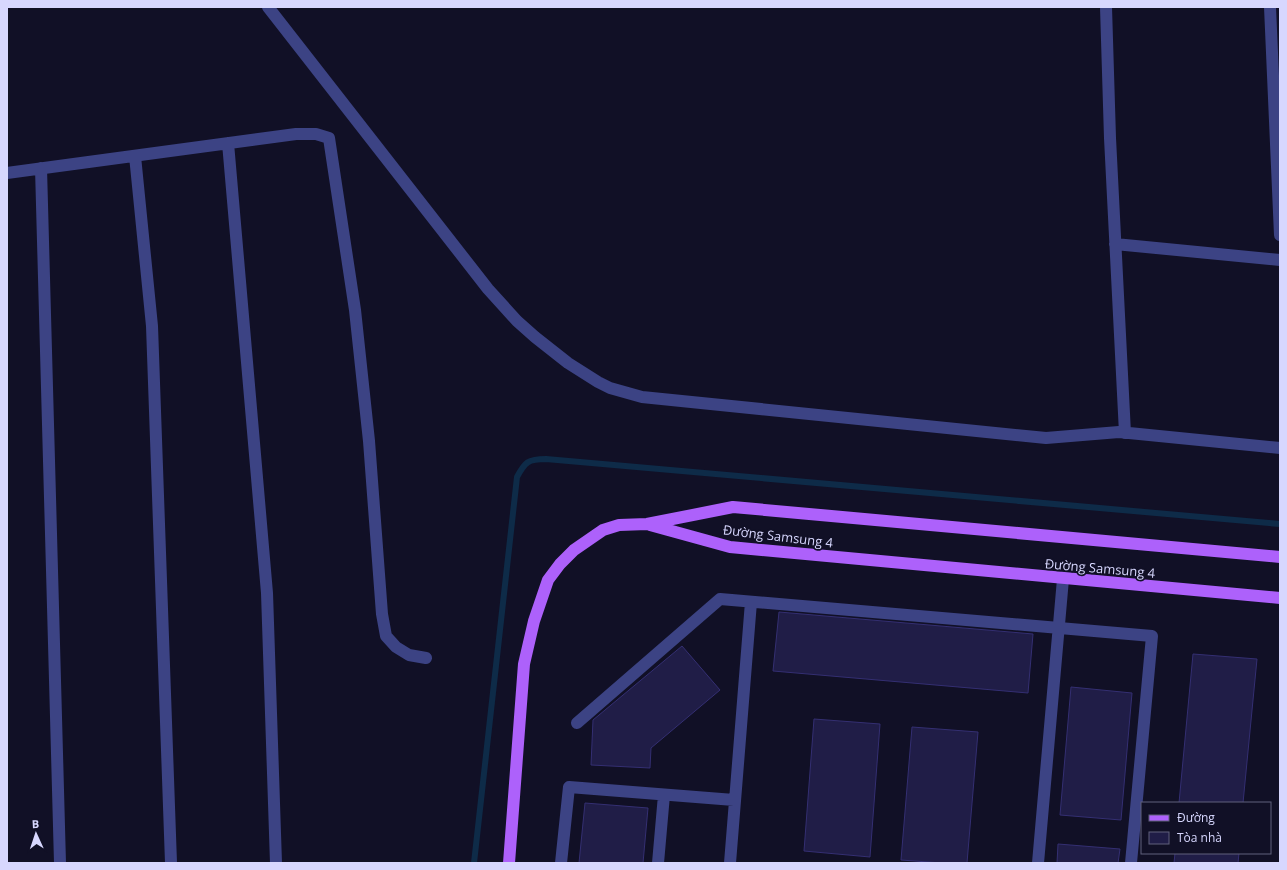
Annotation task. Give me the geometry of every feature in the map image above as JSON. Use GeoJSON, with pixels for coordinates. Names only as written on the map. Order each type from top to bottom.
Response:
{"type":"FeatureCollection","features":[{"type":"Feature","properties":{"kind":"main road","name":"Đường Samsung 4"},"geometry":{"type":"LineString","coordinates":[[647,524],[733,507],[1280,556]]}},
{"type":"Feature","properties":{"kind":"main road","name":"Đường Samsung 4"},"geometry":{"type":"LineString","coordinates":[[647,524],[730,547],[1280,598]]}},
{"type":"Feature","properties":{"kind":"main road"},"geometry":{"type":"LineString","coordinates":[[509,863],[524,664],[534,621],[548,580],[560,564],[574,550],[603,530],[620,526],[647,524]]}},
{"type":"Feature","properties":{"kind":"street"},"geometry":{"type":"LineString","coordinates":[[268,7],[488,289],[517,321],[548,348],[598,382],[619,391],[642,397],[1046,438],[1125,432],[1280,448]]}},
{"type":"Feature","properties":{"kind":"street"},"geometry":{"type":"LineString","coordinates":[[1106,7],[1125,432]]}},
{"type":"Feature","properties":{"kind":"street"},"geometry":{"type":"LineString","coordinates":[[1270,7],[1280,235]]}},
{"type":"Feature","properties":{"kind":"street"},"geometry":{"type":"LineString","coordinates":[[7,173],[305,133],[316,134],[329,138],[356,317],[369,441],[382,614],[386,636],[396,647],[409,655],[426,658]]}},
{"type":"Feature","properties":{"kind":"street"},"geometry":{"type":"LineString","coordinates":[[228,143],[267,593],[276,863]]}},
{"type":"Feature","properties":{"kind":"street"},"geometry":{"type":"LineString","coordinates":[[134,156],[152,326],[171,863]]}},
{"type":"Feature","properties":{"kind":"street"},"geometry":{"type":"LineString","coordinates":[[41,168],[60,863]]}},
{"type":"Feature","properties":{"kind":"street"},"geometry":{"type":"LineString","coordinates":[[1116,244],[1280,260]]}},
{"type":"Feature","properties":{"kind":"street"},"geometry":{"type":"LineString","coordinates":[[1038,863],[1063,579]]}},
{"type":"Feature","properties":{"kind":"street"},"geometry":{"type":"LineString","coordinates":[[577,723],[720,599],[1152,636],[1131,863]]}},
{"type":"Feature","properties":{"kind":"street"},"geometry":{"type":"LineString","coordinates":[[730,863],[751,602]]}},
{"type":"Feature","properties":{"kind":"street"},"geometry":{"type":"LineString","coordinates":[[562,863],[569,787],[734,800]]}},
{"type":"Feature","properties":{"kind":"street"},"geometry":{"type":"LineString","coordinates":[[658,863],[664,795]]}},
{"type":"Feature","properties":{"kind":"building"},"geometry":{"type":"Polygon","coordinates":[[[779,612],[1033,634],[1028,693],[773,671],[779,612]]]}},
{"type":"Feature","properties":{"kind":"building"},"geometry":{"type":"Polygon","coordinates":[[[682,646],[720,690],[651,748],[650,768],[591,765],[593,720],[682,646]]]}},
{"type":"Feature","properties":{"kind":"building"},"geometry":{"type":"Polygon","coordinates":[[[1193,654],[1257,659],[1243,802],[1179,802],[1193,654]]]}},
{"type":"Feature","properties":{"kind":"building"},"geometry":{"type":"Polygon","coordinates":[[[1071,687],[1132,693],[1121,820],[1060,815],[1071,687]]]}},
{"type":"Feature","properties":{"kind":"building"},"geometry":{"type":"Polygon","coordinates":[[[814,719],[880,724],[870,857],[804,851],[814,719]]]}},
{"type":"Feature","properties":{"kind":"building"},"geometry":{"type":"Polygon","coordinates":[[[912,727],[978,732],[967,863],[901,860],[912,727]]]}},
{"type":"Feature","properties":{"kind":"building"},"geometry":{"type":"Polygon","coordinates":[[[585,803],[648,808],[643,863],[579,863],[585,803]]]}},
{"type":"Feature","properties":{"kind":"building"},"geometry":{"type":"Polygon","coordinates":[[[1058,844],[1120,849],[1118,863],[1057,863],[1058,844]]]}},
{"type":"Feature","properties":{"kind":"building"},"geometry":{"type":"Polygon","coordinates":[[[1175,854],[1239,854],[1238,863],[1174,863],[1175,854]]]}},
{"type":"Feature","properties":{"kind":"waterway"},"geometry":{"type":"LineString","coordinates":[[474,863],[517,477],[522,468],[528,462],[546,459],[1280,524]]}}]}
